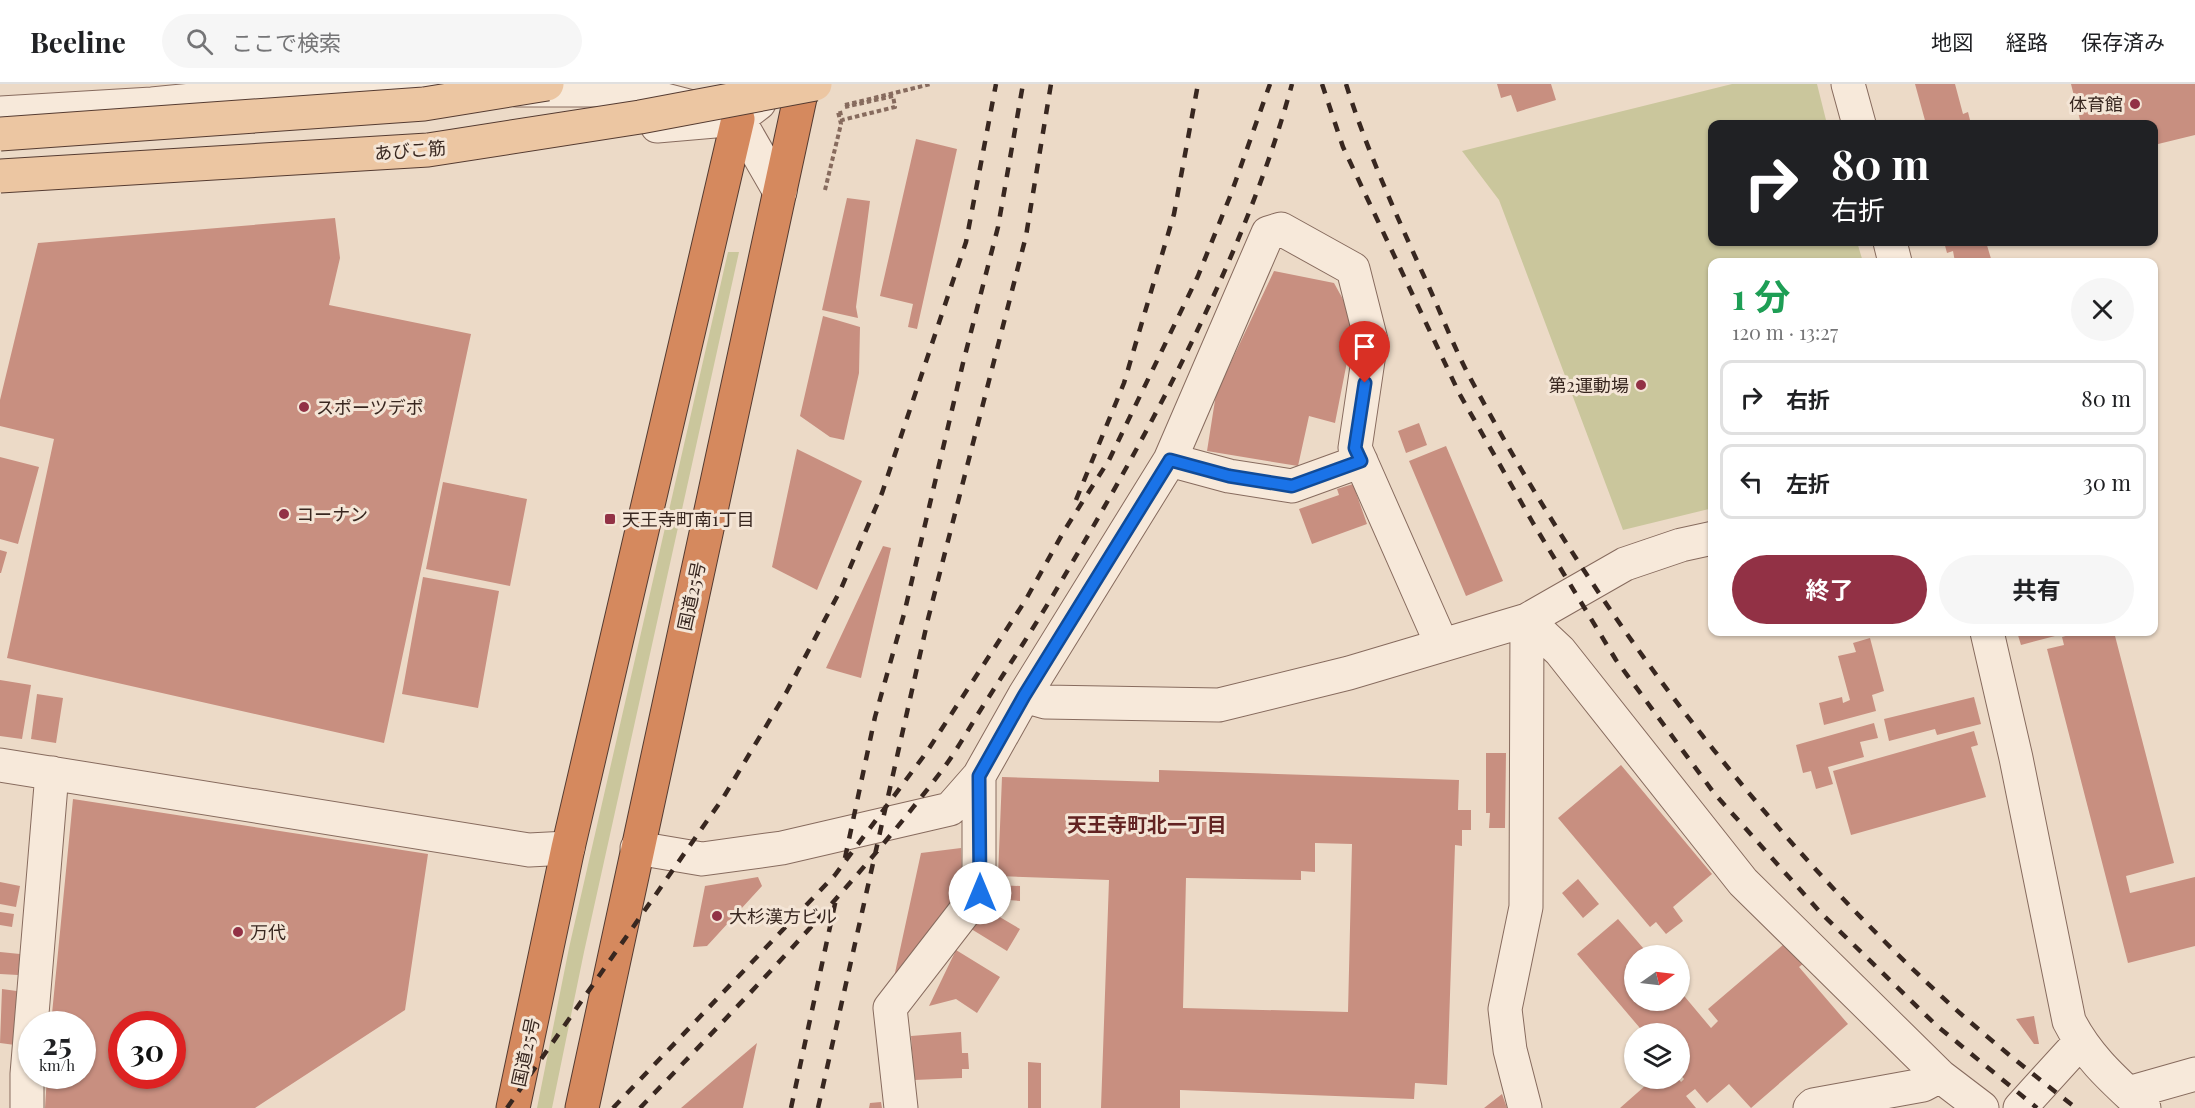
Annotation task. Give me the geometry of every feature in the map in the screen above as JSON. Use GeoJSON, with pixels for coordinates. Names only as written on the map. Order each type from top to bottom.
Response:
{"type":"FeatureCollection","features":[{"type":"Feature","properties":{"kind":"highway","name":"国道25号"},"geometry":{"type":"LineString","coordinates":[[582,1108],[803,84]]}},
{"type":"Feature","properties":{"kind":"highway","name":"国道25号"},"geometry":{"type":"LineString","coordinates":[[513,1108],[568,848],[738,119]]}},
{"type":"Feature","properties":{"kind":"main road"},"geometry":{"type":"LineString","coordinates":[[0,134],[424,104],[547,84]]}},
{"type":"Feature","properties":{"kind":"main road","name":"あびこ筋"},"geometry":{"type":"LineString","coordinates":[[0,176],[428,150],[640,117],[815,84]]}},
{"type":"Feature","properties":{"kind":"street"},"geometry":{"type":"LineString","coordinates":[[744,84],[738,119],[780,192]]}},
{"type":"Feature","properties":{"kind":"street"},"geometry":{"type":"LineString","coordinates":[[0,192],[157,182],[631,128],[738,119],[784,84]]}},
{"type":"Feature","properties":{"kind":"street"},"geometry":{"type":"LineString","coordinates":[[1848,84],[1858,120]]}},
{"type":"Feature","properties":{"kind":"street"},"geometry":{"type":"LineString","coordinates":[[0,113],[152,104],[296,87],[627,90],[738,119]]}},
{"type":"Feature","properties":{"kind":"street"},"geometry":{"type":"LineString","coordinates":[[637,848],[702,859],[782,848],[950,809],[979,776],[1024,696],[1170,460],[1268,233],[1281,229],[1353,269],[1371,340],[1355,448],[1442,645]]}},
{"type":"Feature","properties":{"kind":"street"},"geometry":{"type":"LineString","coordinates":[[1170,460],[1229,476],[1292,486],[1361,461]]}},
{"type":"Feature","properties":{"kind":"street"},"geometry":{"type":"LineString","coordinates":[[1024,696],[1045,702],[1219,705],[1349,673],[1527,620],[1625,564],[1708,539]]}},
{"type":"Feature","properties":{"kind":"street"},"geometry":{"type":"LineString","coordinates":[[1527,620],[1560,651],[1743,882],[1940,1076],[1982,1108]]}},
{"type":"Feature","properties":{"kind":"street"},"geometry":{"type":"LineString","coordinates":[[1525,1108],[1510,1050],[1505,1009],[1526,907],[1527,620]]}},
{"type":"Feature","properties":{"kind":"street"},"geometry":{"type":"LineString","coordinates":[[1988,636],[2016,759],[2070,1021],[2080,1042],[2097,1064],[2136,1100],[2195,1074]]}},
{"type":"Feature","properties":{"kind":"street"},"geometry":{"type":"LineString","coordinates":[[0,765],[529,850],[568,848]]}},
{"type":"Feature","properties":{"kind":"street"},"geometry":{"type":"LineString","coordinates":[[27,1108],[14,1072],[52,773]]}},
{"type":"Feature","properties":{"kind":"street"},"geometry":{"type":"LineString","coordinates":[[901,1108],[890,1008],[980,893],[979,776]]}},
{"type":"Feature","properties":{"kind":"street"},"geometry":{"type":"LineString","coordinates":[[2020,1108],[2080,1042]]}},
{"type":"Feature","properties":{"kind":"street"},"geometry":{"type":"LineString","coordinates":[[1810,1108],[1812,1105],[1923,1085],[1940,1076]]}},
{"type":"Feature","properties":{"kind":"path"},"geometry":{"type":"LineString","coordinates":[[825,190],[841,124],[837,109],[849,107],[893,96],[895,107],[842,120],[841,113],[839,106],[931,84]]}},
{"type":"Feature","properties":{"kind":"shaded area","name":"第2運動場"},"geometry":{"type":"Polygon","coordinates":[[[1732,84],[1817,84],[1826,120],[1708,120],[1708,246],[1858,246],[1862,258],[1708,258],[1708,509],[1623,530],[1499,200],[1462,151],[1732,84]]]}},
{"type":"Feature","properties":{"kind":"shaded area"},"geometry":{"type":"Polygon","coordinates":[[[728,252],[739,252],[584,952],[552,1108],[537,1108],[569,948],[728,252]]]}},
{"type":"Feature","properties":{"kind":"building"},"geometry":{"type":"Polygon","coordinates":[[[1497,84],[1551,84],[1556,100],[1517,112],[1511,95],[1501,98],[1497,84]]]}},
{"type":"Feature","properties":{"kind":"building"},"geometry":{"type":"Polygon","coordinates":[[[1915,84],[1955,84],[1963,114],[1968,112],[1970,120],[1925,120],[1915,84]]]}},
{"type":"Feature","properties":{"kind":"building","name":"体育館"},"geometry":{"type":"Polygon","coordinates":[[[2071,84],[2195,84],[2195,135],[2158,144],[2158,120],[2080,120],[2071,84]]]}},
{"type":"Feature","properties":{"kind":"building"},"geometry":{"type":"Polygon","coordinates":[[[916,139],[957,149],[917,329],[908,327],[913,304],[880,296],[916,139]]]}},
{"type":"Feature","properties":{"kind":"building"},"geometry":{"type":"Polygon","coordinates":[[[847,198],[870,201],[856,307],[858,318],[822,310],[847,198]]]}},
{"type":"Feature","properties":{"kind":"building"},"geometry":{"type":"Polygon","coordinates":[[[335,218],[340,258],[329,305],[471,334],[384,743],[7,658],[54,439],[0,426],[0,400],[38,243],[335,218]]]}},
{"type":"Feature","properties":{"kind":"building"},"geometry":{"type":"Polygon","coordinates":[[[1945,246],[1987,246],[1991,258],[1954,258],[1953,251],[1947,253],[1945,246]]]}},
{"type":"Feature","properties":{"kind":"building"},"geometry":{"type":"Polygon","coordinates":[[[1274,271],[1334,283],[1355,321],[1335,423],[1309,416],[1298,466],[1207,451],[1216,394],[1274,271]]]}},
{"type":"Feature","properties":{"kind":"building"},"geometry":{"type":"Polygon","coordinates":[[[823,316],[860,327],[859,373],[844,440],[830,437],[800,416],[823,316]]]}},
{"type":"Feature","properties":{"kind":"building"},"geometry":{"type":"Polygon","coordinates":[[[1419,423],[1427,445],[1406,453],[1398,431],[1419,423]]]}},
{"type":"Feature","properties":{"kind":"building"},"geometry":{"type":"Polygon","coordinates":[[[1446,446],[1503,581],[1466,596],[1409,461],[1446,446]]]}},
{"type":"Feature","properties":{"kind":"building"},"geometry":{"type":"Polygon","coordinates":[[[797,449],[862,481],[817,590],[772,567],[797,449]]]}},
{"type":"Feature","properties":{"kind":"building"},"geometry":{"type":"Polygon","coordinates":[[[0,457],[39,467],[18,544],[0,539],[0,457]]]}},
{"type":"Feature","properties":{"kind":"building"},"geometry":{"type":"Polygon","coordinates":[[[443,482],[527,499],[510,586],[426,569],[443,482]]]}},
{"type":"Feature","properties":{"kind":"building"},"geometry":{"type":"Polygon","coordinates":[[[1353,484],[1367,524],[1312,544],[1299,509],[1339,495],[1337,489],[1353,484]]]}},
{"type":"Feature","properties":{"kind":"building"},"geometry":{"type":"Polygon","coordinates":[[[883,546],[891,548],[861,678],[826,668],[883,546]]]}},
{"type":"Feature","properties":{"kind":"building"},"geometry":{"type":"Polygon","coordinates":[[[0,550],[7,552],[1,573],[0,573],[0,550]]]}},
{"type":"Feature","properties":{"kind":"building"},"geometry":{"type":"Polygon","coordinates":[[[423,577],[499,591],[478,708],[402,694],[423,577]]]}},
{"type":"Feature","properties":{"kind":"building"},"geometry":{"type":"Polygon","coordinates":[[[2018,636],[2055,636],[2021,645],[2018,636]]]}},
{"type":"Feature","properties":{"kind":"building"},"geometry":{"type":"Polygon","coordinates":[[[2115,636],[2174,863],[2126,876],[2130,893],[2195,877],[2195,946],[2128,963],[2047,649],[2064,645],[2062,637],[2115,636]]]}},
{"type":"Feature","properties":{"kind":"building"},"geometry":{"type":"Polygon","coordinates":[[[1870,638],[1884,691],[1872,695],[1876,711],[1824,725],[1819,703],[1842,697],[1843,703],[1850,700],[1838,656],[1856,652],[1853,643],[1870,638]]]}},
{"type":"Feature","properties":{"kind":"building"},"geometry":{"type":"Polygon","coordinates":[[[0,680],[31,685],[22,739],[0,736],[0,680]]]}},
{"type":"Feature","properties":{"kind":"building"},"geometry":{"type":"Polygon","coordinates":[[[37,694],[63,698],[56,743],[31,739],[37,694]]]}},
{"type":"Feature","properties":{"kind":"building"},"geometry":{"type":"Polygon","coordinates":[[[1974,697],[1981,724],[1937,735],[1935,729],[1889,741],[1884,719],[1974,697]]]}},
{"type":"Feature","properties":{"kind":"building"},"geometry":{"type":"Polygon","coordinates":[[[1874,723],[1878,738],[1860,742],[1864,757],[1828,767],[1833,784],[1816,789],[1811,771],[1803,773],[1796,745],[1874,723]]]}},
{"type":"Feature","properties":{"kind":"building"},"geometry":{"type":"Polygon","coordinates":[[[1974,731],[1978,745],[1971,747],[1986,797],[1851,835],[1833,771],[1974,731]]]}},
{"type":"Feature","properties":{"kind":"building"},"geometry":{"type":"Polygon","coordinates":[[[1486,753],[1506,753],[1505,828],[1489,828],[1490,813],[1486,813],[1486,753]]]}},
{"type":"Feature","properties":{"kind":"building"},"geometry":{"type":"Polygon","coordinates":[[[1621,765],[1712,874],[1673,907],[1683,921],[1666,934],[1656,922],[1650,927],[1558,818],[1621,765]]]}},
{"type":"Feature","properties":{"kind":"building"},"geometry":{"type":"Polygon","coordinates":[[[1159,770],[1459,780],[1458,810],[1471,810],[1471,830],[1462,830],[1462,846],[1455,845],[1447,1085],[1415,1083],[1414,1099],[1180,1090],[1180,1108],[1101,1108],[1109,880],[998,876],[1002,777],[1159,782],[1159,770]],[[1315,843],[1315,872],[1301,871],[1301,880],[1186,878],[1183,1008],[1348,1012],[1352,844],[1315,843]]]}},
{"type":"Feature","properties":{"kind":"building","name":"万代"},"geometry":{"type":"Polygon","coordinates":[[[73,799],[428,854],[405,1010],[255,1108],[45,1108],[46,1089],[96,1089],[96,1011],[52,1011],[73,799]]]}},
{"type":"Feature","properties":{"kind":"building"},"geometry":{"type":"Polygon","coordinates":[[[961,848],[963,904],[893,982],[921,853],[961,848]]]}},
{"type":"Feature","properties":{"kind":"building","name":"大杉漢方ビル"},"geometry":{"type":"Polygon","coordinates":[[[758,877],[762,886],[707,946],[693,947],[705,886],[758,877]]]}},
{"type":"Feature","properties":{"kind":"building"},"geometry":{"type":"Polygon","coordinates":[[[1578,879],[1599,904],[1583,918],[1562,893],[1578,879]]]}},
{"type":"Feature","properties":{"kind":"building"},"geometry":{"type":"Polygon","coordinates":[[[0,882],[20,886],[16,907],[0,904],[0,882]]]}},
{"type":"Feature","properties":{"kind":"building"},"geometry":{"type":"Polygon","coordinates":[[[996,885],[1020,886],[1020,901],[995,899],[996,885]]]}},
{"type":"Feature","properties":{"kind":"building"},"geometry":{"type":"Polygon","coordinates":[[[981,906],[1020,929],[1007,951],[968,927],[981,906]]]}},
{"type":"Feature","properties":{"kind":"building"},"geometry":{"type":"Polygon","coordinates":[[[0,912],[14,914],[12,927],[0,925],[0,912]]]}},
{"type":"Feature","properties":{"kind":"building"},"geometry":{"type":"Polygon","coordinates":[[[1618,919],[1640,945],[1624,945],[1624,1009],[1577,954],[1618,919]]]}},
{"type":"Feature","properties":{"kind":"building"},"geometry":{"type":"Polygon","coordinates":[[[1784,944],[1809,959],[1799,967],[1848,1024],[1751,1108],[1729,1084],[1707,1103],[1695,1089],[1686,1096],[1696,1108],[1620,1108],[1642,1089],[1690,1089],[1690,1023],[1636,1023],[1625,1011],[1690,1011],[1690,1003],[1711,1028],[1718,1021],[1708,1009],[1784,944]]]}},
{"type":"Feature","properties":{"kind":"building"},"geometry":{"type":"Polygon","coordinates":[[[956,950],[1000,977],[977,1013],[956,999],[929,1006],[956,950]]]}},
{"type":"Feature","properties":{"kind":"building"},"geometry":{"type":"Polygon","coordinates":[[[0,952],[20,954],[18,975],[0,974],[0,952]]]}},
{"type":"Feature","properties":{"kind":"building"},"geometry":{"type":"Polygon","coordinates":[[[2,989],[24,992],[21,1011],[18,1011],[15,1045],[0,1043],[2,989]]]}},
{"type":"Feature","properties":{"kind":"building"},"geometry":{"type":"Polygon","coordinates":[[[2034,1016],[2039,1044],[2034,1044],[2016,1019],[2034,1016]]]}},
{"type":"Feature","properties":{"kind":"building"},"geometry":{"type":"Polygon","coordinates":[[[961,1032],[962,1053],[968,1053],[969,1069],[962,1069],[962,1078],[914,1080],[911,1036],[961,1032]]]}},
{"type":"Feature","properties":{"kind":"building"},"geometry":{"type":"Polygon","coordinates":[[[757,1043],[743,1108],[681,1108],[757,1043]]]}},
{"type":"Feature","properties":{"kind":"building"},"geometry":{"type":"Polygon","coordinates":[[[1028,1062],[1041,1063],[1041,1108],[1028,1108],[1028,1062]]]}},
{"type":"Feature","properties":{"kind":"building"},"geometry":{"type":"Polygon","coordinates":[[[1502,1094],[1507,1108],[1484,1108],[1502,1094]]]}},
{"type":"Feature","properties":{"kind":"building"},"geometry":{"type":"Polygon","coordinates":[[[881,1102],[882,1108],[869,1108],[870,1103],[881,1102]]]}},
{"type":"Feature","properties":{"kind":"railway"},"geometry":{"type":"LineString","coordinates":[[507,1108],[723,798],[786,693],[840,591],[882,493],[966,242],[996,84]]}},
{"type":"Feature","properties":{"kind":"railway"},"geometry":{"type":"LineString","coordinates":[[845,858],[875,717],[904,614],[963,363],[998,227],[1023,84]]}},
{"type":"Feature","properties":{"kind":"railway"},"geometry":{"type":"LineString","coordinates":[[818,1108],[928,619],[1026,236],[1051,84]]}},
{"type":"Feature","properties":{"kind":"railway"},"geometry":{"type":"LineString","coordinates":[[1076,500],[1124,383],[1174,214],[1198,84]]}},
{"type":"Feature","properties":{"kind":"railway"},"geometry":{"type":"LineString","coordinates":[[613,1108],[835,875],[926,753],[1025,601],[1064,531],[1109,460],[1198,276],[1231,194],[1270,84]]}},
{"type":"Feature","properties":{"kind":"railway"},"geometry":{"type":"LineString","coordinates":[[640,1108],[833,903],[905,817],[957,748],[1053,596],[1162,402],[1222,276],[1249,212],[1273,148],[1292,84]]}},
{"type":"Feature","properties":{"kind":"railway"},"geometry":{"type":"LineString","coordinates":[[1322,84],[1343,147],[1459,393],[1533,523],[1616,660],[1714,793],[1820,912],[1936,1025],[2037,1108]]}},
{"type":"Feature","properties":{"kind":"railway"},"geometry":{"type":"LineString","coordinates":[[1346,84],[1382,180],[1467,371],[1522,470],[1573,554],[1628,636],[1748,792],[1813,867],[1881,938],[1952,1006],[2076,1108]]}},
{"type":"Feature","properties":{"kind":"railway"},"geometry":{"type":"LineString","coordinates":[[791,1108],[836,899]]}},
{"type":"Feature","properties":{"kind":"place","name":"体育館"},"geometry":{"type":"Point","coordinates":[2135,104]}},
{"type":"Feature","properties":{"kind":"place","name":"第2運動場"},"geometry":{"type":"Point","coordinates":[1641,385]}},
{"type":"Feature","properties":{"kind":"place","name":"スポーツデポ"},"geometry":{"type":"Point","coordinates":[304,407]}},
{"type":"Feature","properties":{"kind":"place","name":"コーナン"},"geometry":{"type":"Point","coordinates":[284,514]}},
{"type":"Feature","properties":{"kind":"place","name":"天王寺町南1丁目"},"geometry":{"type":"Point","coordinates":[610,519]}},
{"type":"Feature","properties":{"kind":"place","name":"大杉漢方ビル"},"geometry":{"type":"Point","coordinates":[717,916]}},
{"type":"Feature","properties":{"kind":"place","name":"万代"},"geometry":{"type":"Point","coordinates":[238,932]}},
{"type":"Feature","properties":{"kind":"district","name":"天王寺町北一丁目"},"geometry":{"type":"Point","coordinates":[1147,823]}},
{"type":"Feature","properties":{"kind":"route"},"geometry":{"type":"LineString","coordinates":[[980,893],[979,776],[1024,696],[1170,460],[1229,476],[1292,486],[1361,461],[1355,448],[1365,383]]}}]}
